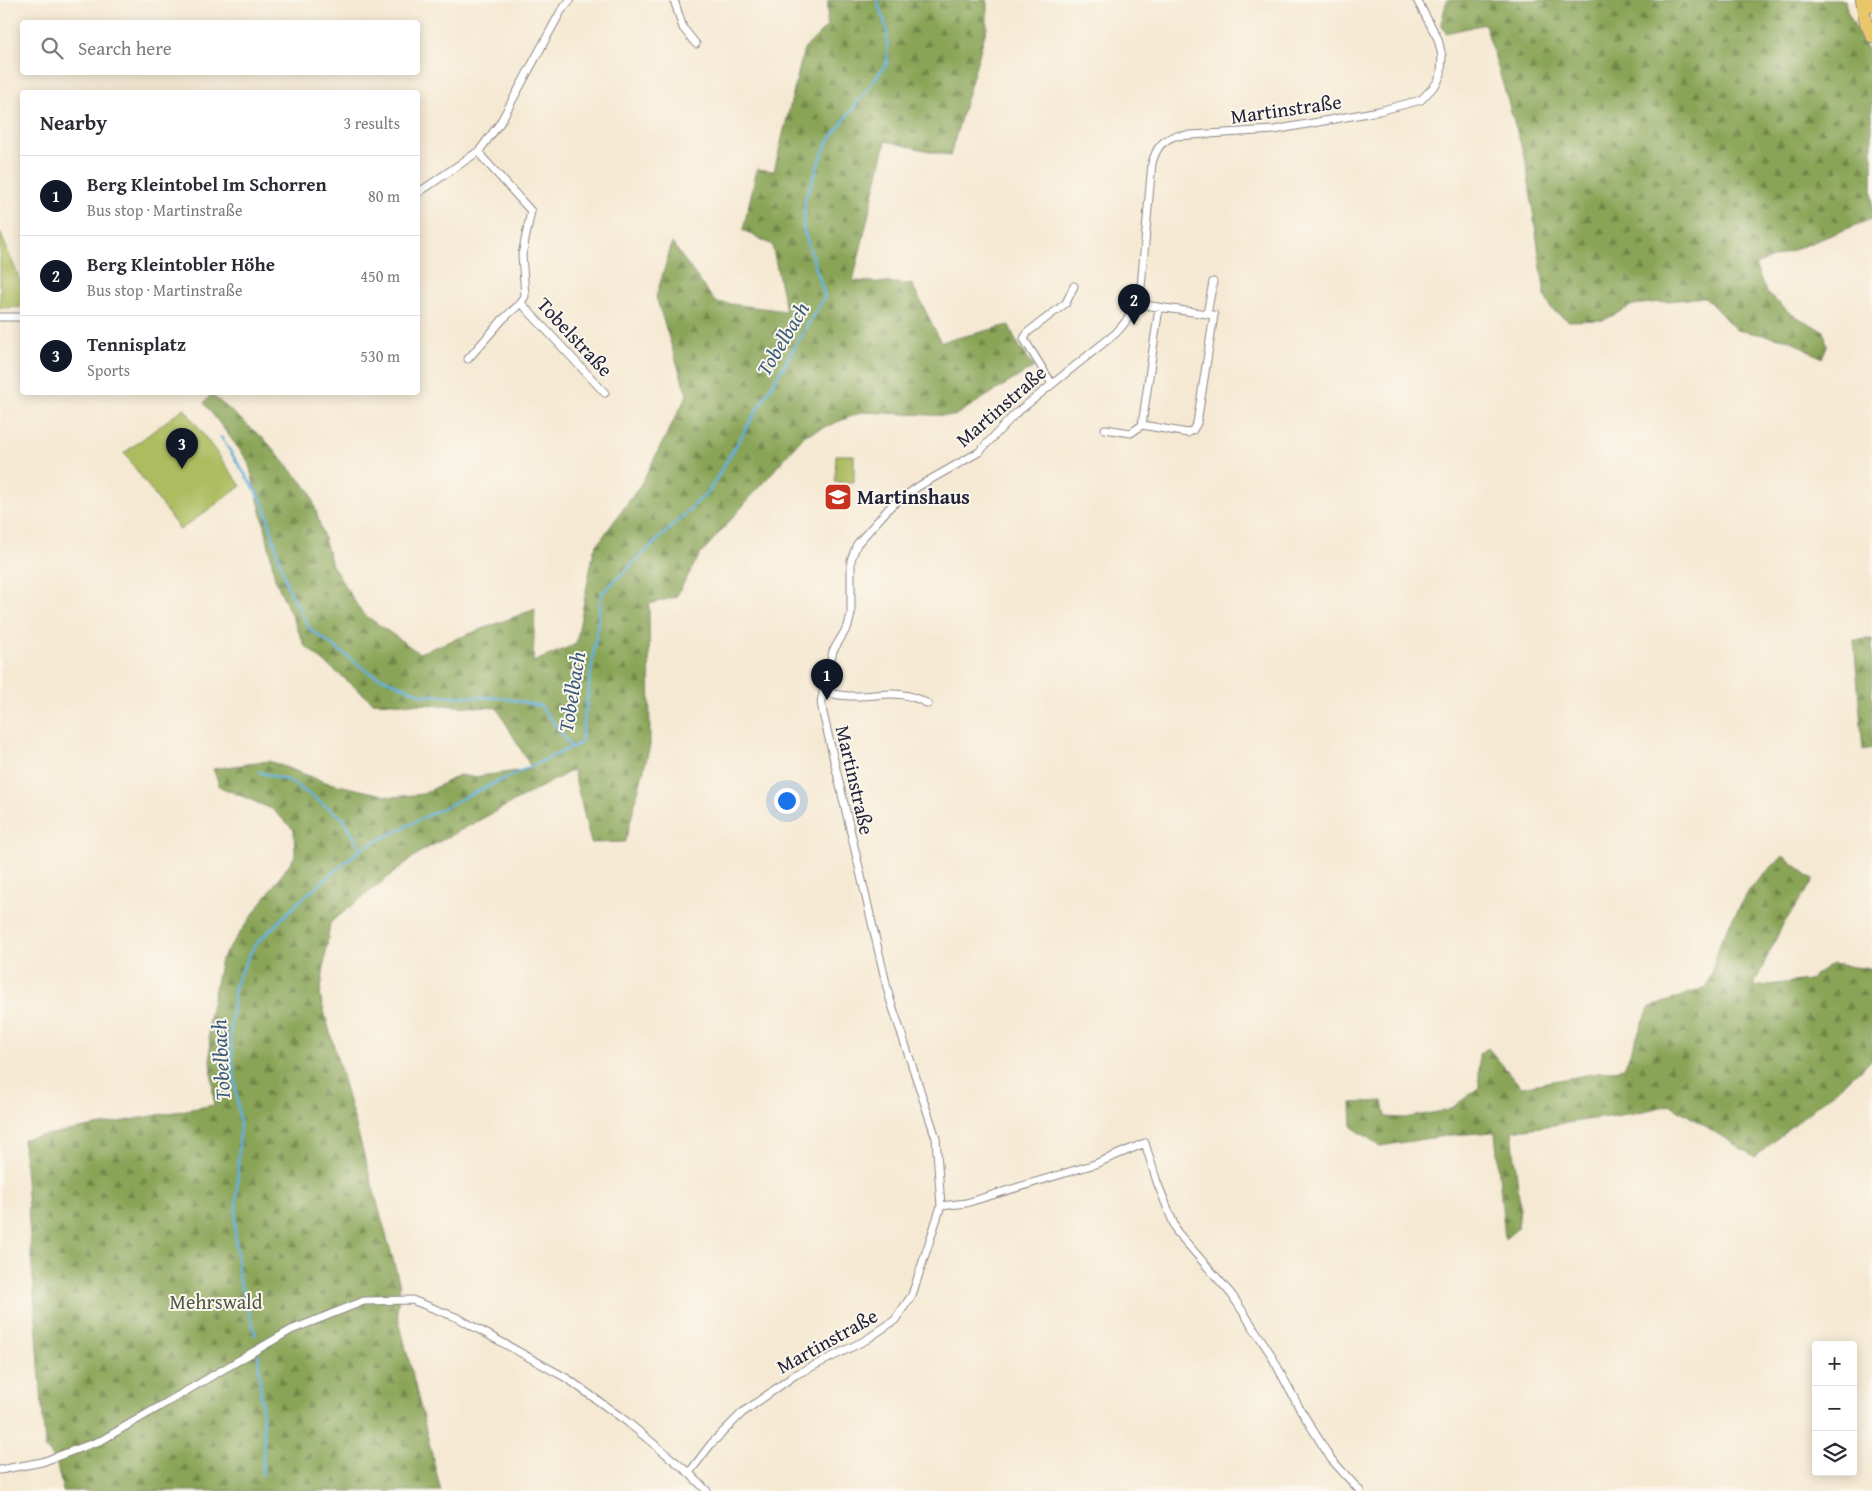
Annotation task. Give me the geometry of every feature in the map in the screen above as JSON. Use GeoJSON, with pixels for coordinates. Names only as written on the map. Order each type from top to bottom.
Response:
{"type":"FeatureCollection","features":[{"type":"Feature","properties":{"kind":"highway"},"geometry":{"type":"LineString","coordinates":[[1862,0],[1866,23],[1872,36]]}},
{"type":"Feature","properties":{"kind":"street"},"geometry":{"type":"LineString","coordinates":[[420,192],[479,150],[500,123],[561,12],[570,0]]}},
{"type":"Feature","properties":{"kind":"street"},"geometry":{"type":"LineString","coordinates":[[674,0],[683,28],[696,44]]}},
{"type":"Feature","properties":{"kind":"street","name":"Martinstraße"},"geometry":{"type":"LineString","coordinates":[[689,1473],[711,1444],[742,1413],[795,1375],[866,1340],[894,1320],[912,1295],[941,1206],[936,1138],[889,996],[873,935],[822,713],[823,692],[834,646],[848,626],[851,614],[851,560],[857,544],[891,506],[918,486],[979,452],[1015,414],[1116,333],[1128,320],[1137,304],[1141,287],[1152,163],[1154,154],[1163,142],[1175,136],[1274,130],[1410,104],[1421,100],[1437,83],[1442,66],[1438,39],[1417,0]]}},
{"type":"Feature","properties":{"kind":"street"},"geometry":{"type":"LineString","coordinates":[[468,359],[502,319],[522,303],[525,286],[522,255],[531,210],[483,158],[479,150]]}},
{"type":"Feature","properties":{"kind":"street"},"geometry":{"type":"LineString","coordinates":[[1207,314],[1213,282]]}},
{"type":"Feature","properties":{"kind":"street"},"geometry":{"type":"LineString","coordinates":[[1052,384],[1024,339],[1028,332],[1066,303],[1074,286]]}},
{"type":"Feature","properties":{"kind":"street","name":"Tobelstraße"},"geometry":{"type":"LineString","coordinates":[[522,303],[605,392]]}},
{"type":"Feature","properties":{"kind":"street"},"geometry":{"type":"LineString","coordinates":[[1105,429],[1130,433],[1142,425],[1188,433],[1193,430],[1197,423],[1214,315],[1137,304]]}},
{"type":"Feature","properties":{"kind":"street"},"geometry":{"type":"LineString","coordinates":[[1142,425],[1159,308]]}},
{"type":"Feature","properties":{"kind":"street"},"geometry":{"type":"LineString","coordinates":[[0,317],[20,317]]}},
{"type":"Feature","properties":{"kind":"street"},"geometry":{"type":"LineString","coordinates":[[823,692],[851,696],[887,693],[910,696],[928,704]]}},
{"type":"Feature","properties":{"kind":"street"},"geometry":{"type":"LineString","coordinates":[[941,1206],[966,1204],[1086,1167],[1145,1143],[1163,1199],[1177,1232],[1232,1295],[1270,1353],[1330,1459],[1360,1491]]}},
{"type":"Feature","properties":{"kind":"street"},"geometry":{"type":"LineString","coordinates":[[0,1470],[42,1462],[102,1440],[290,1330],[364,1302],[401,1299],[412,1300],[458,1318],[568,1379],[601,1401],[689,1473],[707,1491]]}},
{"type":"Feature","properties":{"kind":"green space","name":"Mehrswald"},"geometry":{"type":"Polygon","coordinates":[[[828,0],[987,0],[987,27],[950,156],[886,141],[853,281],[912,284],[941,342],[1009,325],[1016,341],[1034,367],[954,416],[862,412],[805,435],[699,556],[676,597],[649,604],[650,746],[625,842],[591,843],[573,770],[420,852],[330,923],[320,996],[400,1285],[397,1312],[441,1491],[63,1491],[56,1461],[45,1447],[23,1139],[214,1105],[208,1023],[221,959],[295,856],[294,830],[272,809],[220,787],[213,769],[269,761],[325,782],[392,797],[423,794],[459,775],[473,777],[532,769],[497,708],[373,702],[305,646],[275,579],[266,531],[248,461],[204,403],[212,395],[266,441],[310,491],[332,565],[362,613],[419,653],[535,609],[533,662],[576,644],[594,549],[640,486],[687,395],[656,297],[672,243],[715,302],[786,311],[772,245],[743,230],[757,169],[774,171],[804,49],[827,26],[828,0]]]}},
{"type":"Feature","properties":{"kind":"green space"},"geometry":{"type":"Polygon","coordinates":[[[1447,0],[1845,0],[1848,13],[1872,57],[1872,219],[1755,265],[1766,292],[1791,314],[1824,331],[1827,346],[1822,358],[1790,340],[1736,330],[1705,297],[1633,305],[1604,320],[1569,321],[1551,309],[1545,296],[1526,162],[1485,24],[1446,33],[1441,23],[1447,0]]]}},
{"type":"Feature","properties":{"kind":"green space"},"geometry":{"type":"Polygon","coordinates":[[[0,232],[20,280],[20,307],[0,308],[0,232]]]}},
{"type":"Feature","properties":{"kind":"green space"},"geometry":{"type":"Polygon","coordinates":[[[184,408],[241,486],[180,530],[124,453],[184,408]]]}},
{"type":"Feature","properties":{"kind":"green space"},"geometry":{"type":"Polygon","coordinates":[[[836,455],[854,455],[854,482],[835,482],[836,455]]]}},
{"type":"Feature","properties":{"kind":"green space"},"geometry":{"type":"Polygon","coordinates":[[[1872,639],[1872,748],[1863,750],[1854,640],[1872,639]]]}},
{"type":"Feature","properties":{"kind":"green space"},"geometry":{"type":"Polygon","coordinates":[[[1783,856],[1814,880],[1782,926],[1753,987],[1808,980],[1832,964],[1872,969],[1872,1060],[1755,1157],[1671,1105],[1634,1113],[1512,1131],[1520,1207],[1518,1228],[1505,1239],[1495,1132],[1451,1135],[1380,1146],[1352,1127],[1351,1103],[1383,1101],[1386,1117],[1404,1118],[1449,1110],[1479,1088],[1479,1054],[1488,1048],[1521,1087],[1624,1068],[1649,1008],[1707,987],[1722,937],[1751,887],[1783,856]]]}},
{"type":"Feature","properties":{"kind":"waterway","name":"Tobelbach"},"geometry":{"type":"LineString","coordinates":[[256,1335],[239,1279],[235,1230],[240,1125],[230,1034],[235,984],[254,946],[304,897],[361,849],[469,795],[581,743],[602,593],[709,491],[825,296],[803,228],[805,199],[827,143],[887,63],[887,30],[877,0]]}},
{"type":"Feature","properties":{"kind":"waterway"},"geometry":{"type":"LineString","coordinates":[[221,437],[264,504],[287,586],[310,629],[370,673],[423,695],[502,698],[541,706],[572,748]]}},
{"type":"Feature","properties":{"kind":"waterway"},"geometry":{"type":"LineString","coordinates":[[259,772],[290,781],[343,818],[361,849]]}},
{"type":"Feature","properties":{"kind":"waterway","name":"Tobelbach"},"geometry":{"type":"LineString","coordinates":[[258,1354],[264,1436],[262,1475]]}},
{"type":"Feature","properties":{"kind":"place","name":"Berg Kleintobler Höhe"},"geometry":{"type":"Point","coordinates":[1134,325]}},
{"type":"Feature","properties":{"kind":"place","name":"Tennisplatz"},"geometry":{"type":"Point","coordinates":[182,469]}},
{"type":"Feature","properties":{"kind":"place","name":"Martinshaus"},"geometry":{"type":"Point","coordinates":[838,497]}},
{"type":"Feature","properties":{"kind":"place","name":"Berg Kleintobel Im Schorren"},"geometry":{"type":"Point","coordinates":[827,700]}}]}
